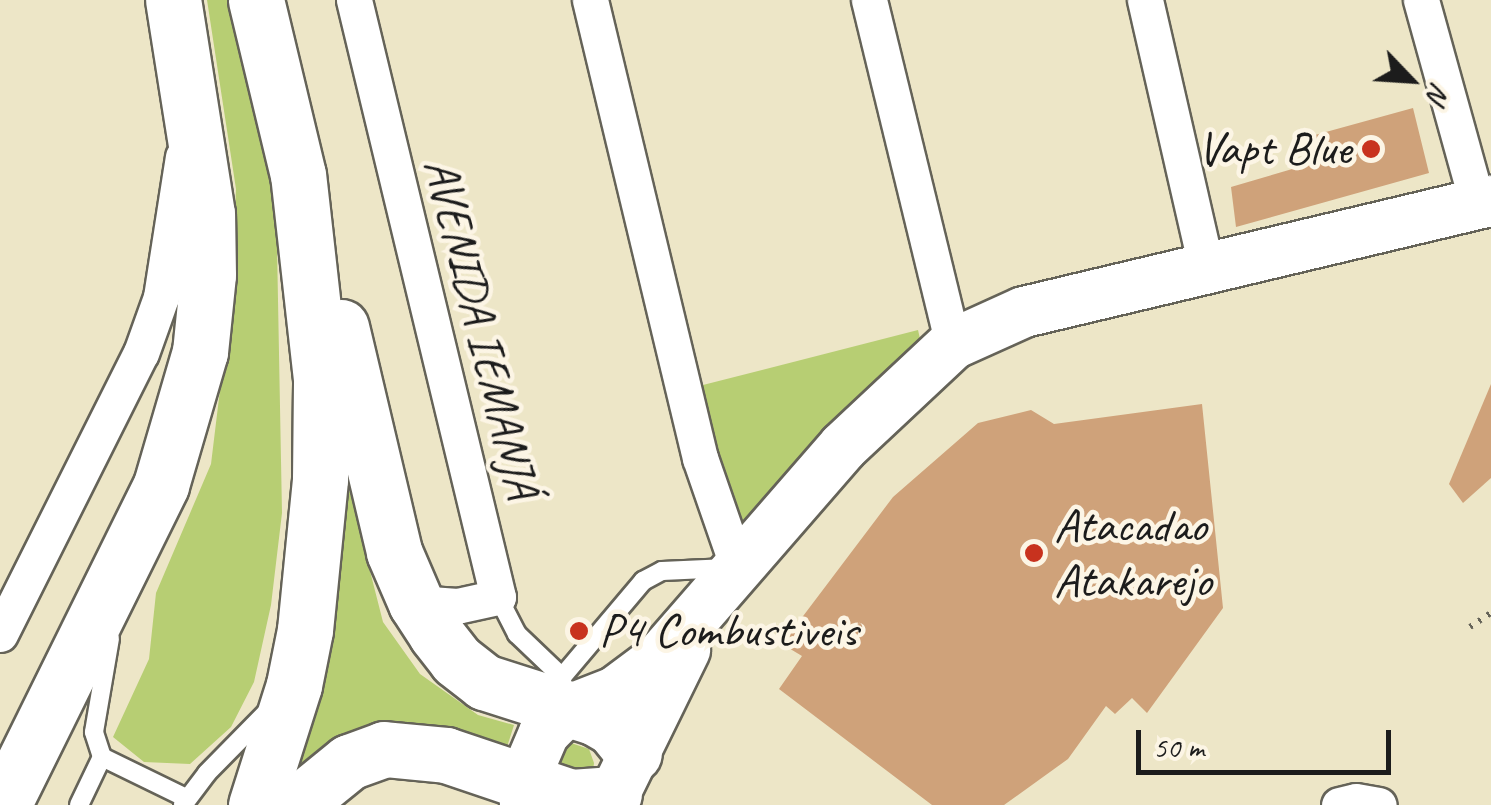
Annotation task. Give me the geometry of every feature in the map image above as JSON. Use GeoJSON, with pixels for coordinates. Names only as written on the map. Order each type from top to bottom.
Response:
{"type":"FeatureCollection","features":[{"type":"Feature","properties":{"kind":"main road"},"geometry":{"type":"LineString","coordinates":[[256,0],[298,175],[348,350],[394,552],[416,603],[456,660],[484,682],[564,694],[613,728],[619,784],[572,797],[524,792],[431,752],[384,749],[350,762],[296,805]]}},
{"type":"Feature","properties":{"kind":"main road"},"geometry":{"type":"LineString","coordinates":[[3,805],[161,486],[200,352],[208,275],[204,181],[177,18]]}},
{"type":"Feature","properties":{"kind":"main road"},"geometry":{"type":"LineString","coordinates":[[256,805],[294,685],[312,582],[321,379],[298,175]]}},
{"type":"Feature","properties":{"kind":"street","name":"AVENIDA IEMANJÁ"},"geometry":{"type":"LineString","coordinates":[[354,0],[498,597]]}},
{"type":"Feature","properties":{"kind":"street"},"geometry":{"type":"LineString","coordinates":[[590,0],[700,458],[723,586],[619,784]]}},
{"type":"Feature","properties":{"kind":"street"},"geometry":{"type":"LineString","coordinates":[[868,0],[953,344]]}},
{"type":"Feature","properties":{"kind":"street"},"geometry":{"type":"LineString","coordinates":[[1145,0],[1206,267]]}},
{"type":"Feature","properties":{"kind":"street"},"geometry":{"type":"LineString","coordinates":[[524,792],[544,733],[564,694],[636,680],[842,448],[953,344],[1024,312],[1206,267],[1487,215],[1421,0]]}},
{"type":"Feature","properties":{"kind":"street"},"geometry":{"type":"LineString","coordinates":[[0,634],[113,414],[161,297],[184,168],[177,18]]}},
{"type":"Feature","properties":{"kind":"street"},"geometry":{"type":"LineString","coordinates":[[416,603],[457,606],[498,597]]}},
{"type":"Feature","properties":{"kind":"street"},"geometry":{"type":"LineString","coordinates":[[1339,805],[1356,801],[1379,805]]}},
{"type":"Feature","properties":{"kind":"lane"},"geometry":{"type":"LineString","coordinates":[[125,564],[96,711],[94,732],[102,757],[185,802],[294,685]]}},
{"type":"Feature","properties":{"kind":"lane"},"geometry":{"type":"LineString","coordinates":[[498,597],[517,634],[564,694]]}},
{"type":"Feature","properties":{"kind":"lane"},"geometry":{"type":"LineString","coordinates":[[78,805],[102,757]]}},
{"type":"Feature","properties":{"kind":"path"},"geometry":{"type":"LineString","coordinates":[[1470,627],[1491,613]]}},
{"type":"Feature","properties":{"kind":"green space"},"geometry":{"type":"Polygon","coordinates":[[[207,0],[233,0],[276,193],[282,513],[271,605],[254,682],[231,727],[190,764],[144,762],[113,737],[149,659],[156,593],[211,464],[231,299],[236,189],[207,0]]]}},
{"type":"Feature","properties":{"kind":"green space"},"geometry":{"type":"Polygon","coordinates":[[[918,330],[921,343],[746,528],[735,532],[699,386],[918,330]]]}},
{"type":"Feature","properties":{"kind":"green space"},"geometry":{"type":"Polygon","coordinates":[[[344,469],[383,622],[420,674],[478,715],[514,725],[501,766],[291,774],[344,469]]]}},
{"type":"Feature","properties":{"kind":"green space"},"geometry":{"type":"Polygon","coordinates":[[[568,742],[589,749],[594,763],[593,771],[571,788],[551,756],[568,742]]]}},
{"type":"Feature","properties":{"kind":"building","name":"Vapt Blue"},"geometry":{"type":"Polygon","coordinates":[[[1413,108],[1429,173],[1236,227],[1231,187],[1323,160],[1315,135],[1413,108]]]}},
{"type":"Feature","properties":{"kind":"building"},"geometry":{"type":"Polygon","coordinates":[[[1491,384],[1491,478],[1463,503],[1449,484],[1491,384]]]}},
{"type":"Feature","properties":{"kind":"building","name":"Atacadao Atakarejo"},"geometry":{"type":"Polygon","coordinates":[[[1202,404],[1223,608],[1147,713],[1132,698],[1115,714],[1106,706],[1068,759],[1004,805],[932,805],[779,689],[802,656],[782,644],[893,497],[978,423],[1031,410],[1054,424],[1202,404]]]}},
{"type":"Feature","properties":{"kind":"place","name":"Vapt Blue"},"geometry":{"type":"Point","coordinates":[1371,149]}},
{"type":"Feature","properties":{"kind":"place","name":"Atacadao Atakarejo"},"geometry":{"type":"Point","coordinates":[1034,553]}},
{"type":"Feature","properties":{"kind":"place","name":"P4 Combustiveis"},"geometry":{"type":"Point","coordinates":[579,631]}}]}
